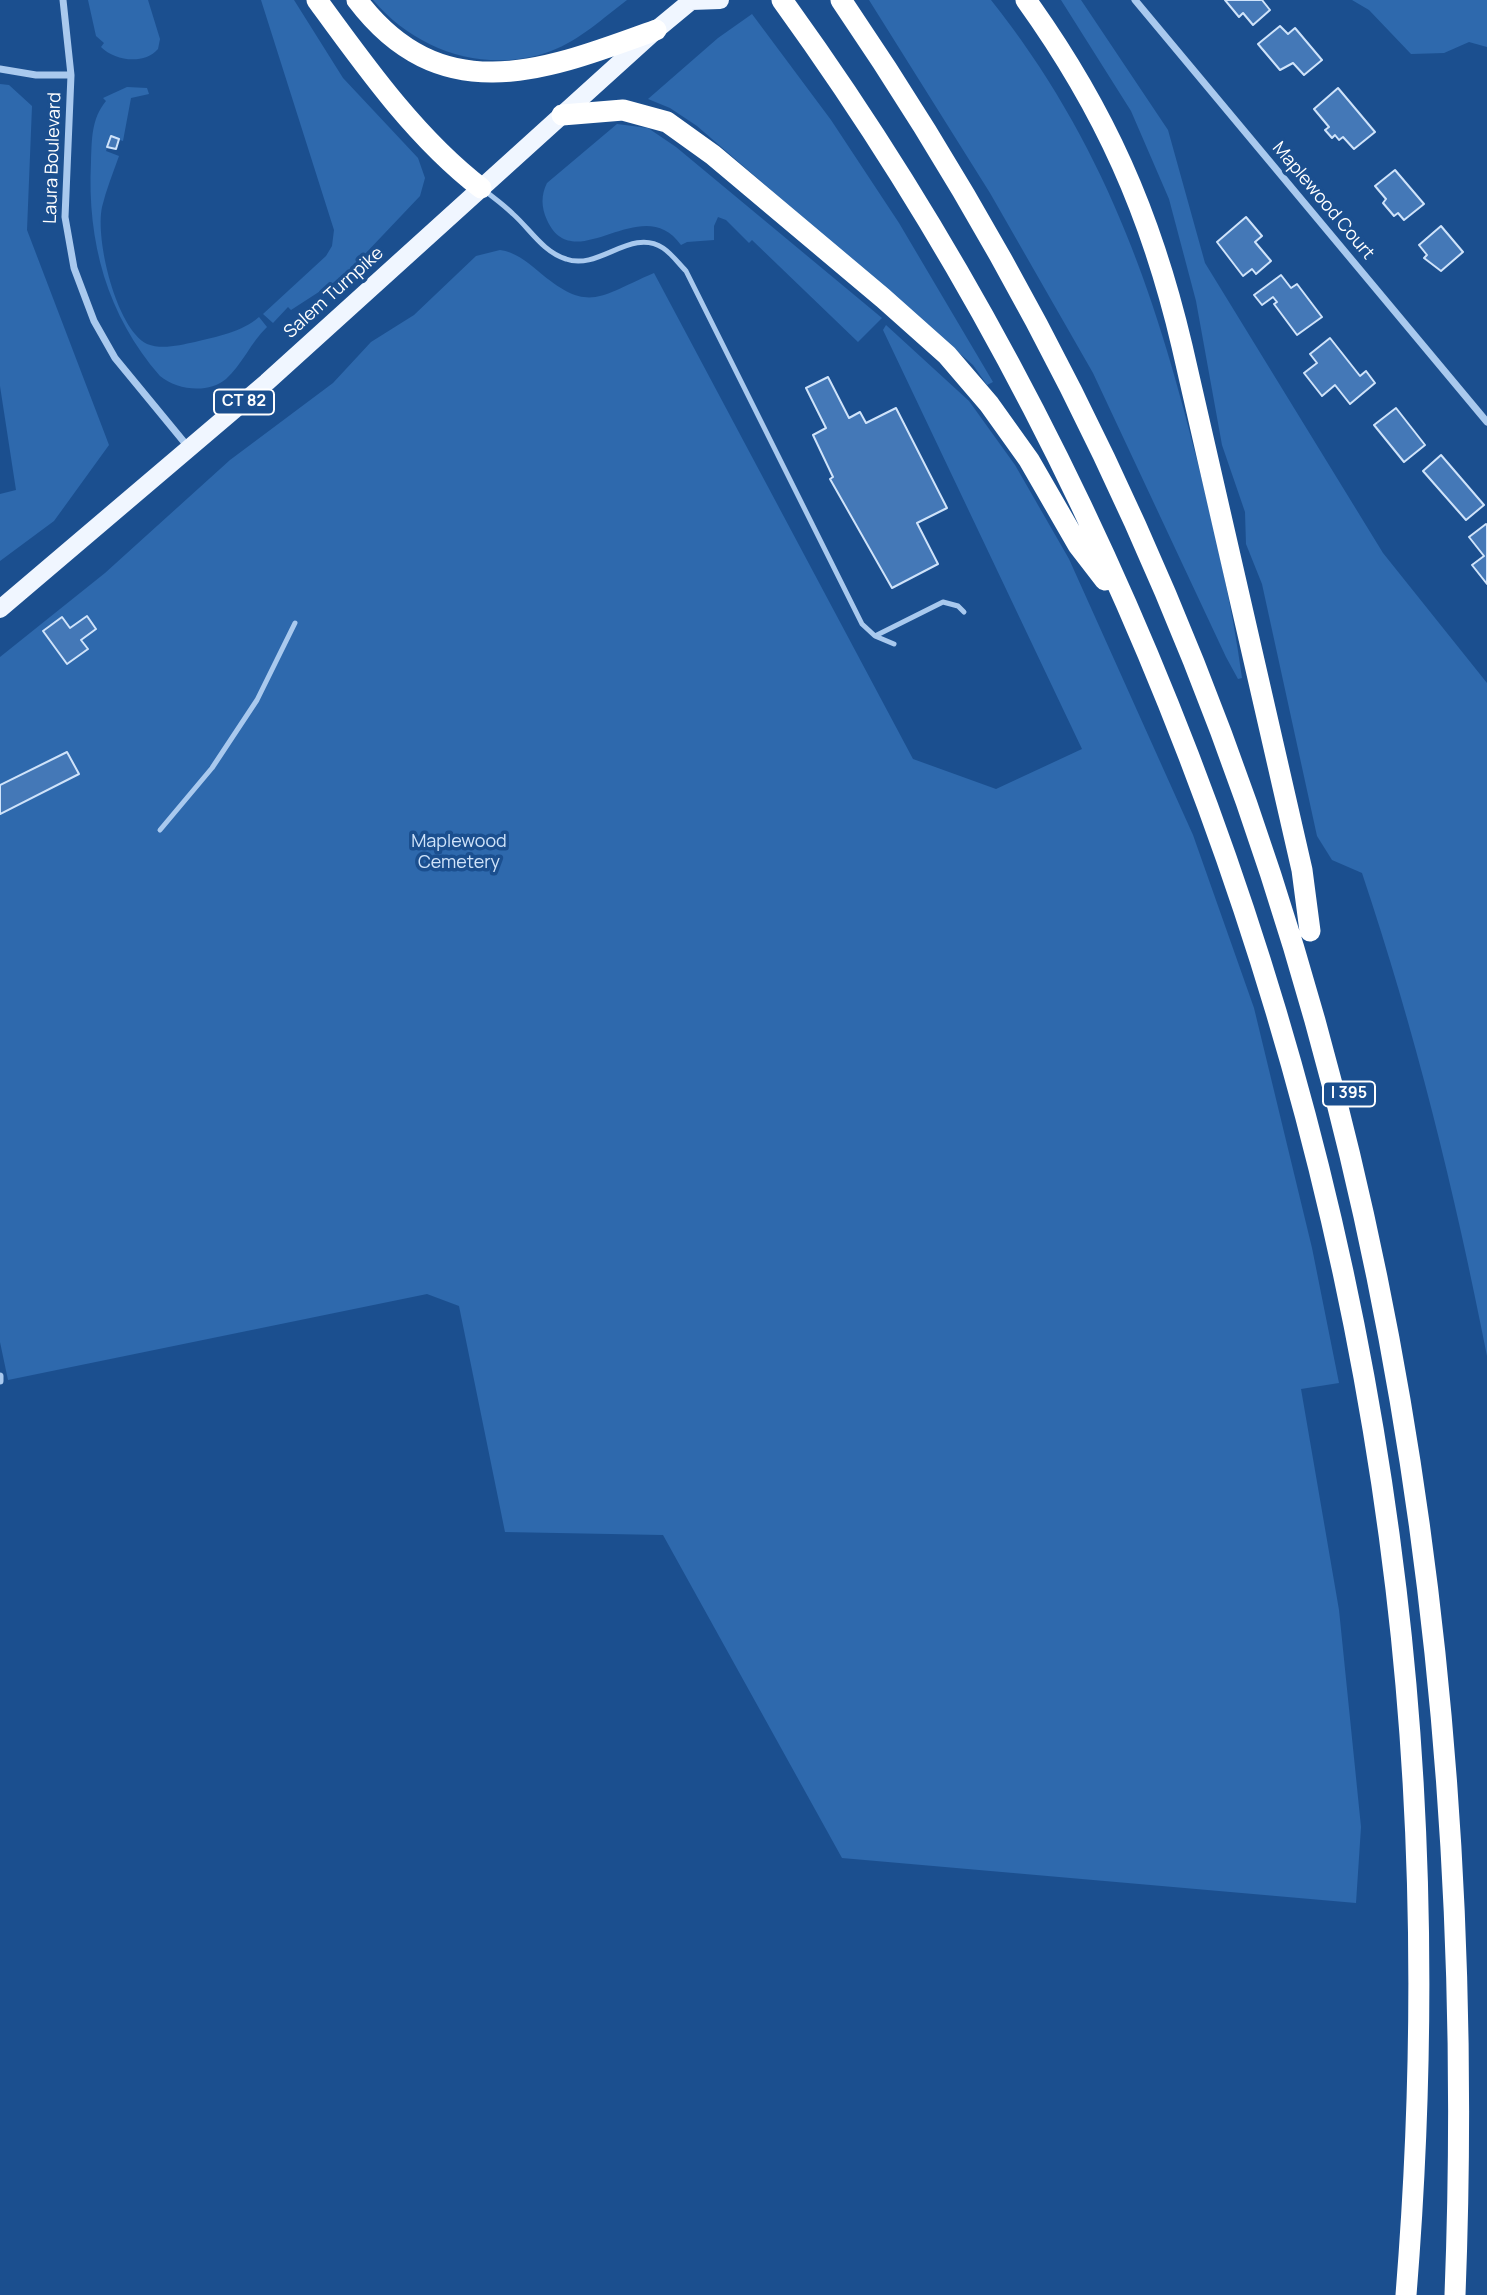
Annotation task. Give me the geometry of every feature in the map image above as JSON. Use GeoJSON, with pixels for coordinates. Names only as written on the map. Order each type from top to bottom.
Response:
{"type":"FeatureCollection","features":[{"type":"Feature","properties":{"kind":"highway"},"geometry":{"type":"LineString","coordinates":[[317,0],[443,157],[481,188]]}},
{"type":"Feature","properties":{"kind":"highway"},"geometry":{"type":"LineString","coordinates":[[357,0],[385,32],[408,48],[441,64],[475,72],[530,70],[656,30]]}},
{"type":"Feature","properties":{"kind":"highway","name":"I 395"},"geometry":{"type":"LineString","coordinates":[[841,0],[976,209],[1042,327],[1114,468],[1218,702],[1311,961],[1356,1121],[1394,1285],[1425,1457],[1451,1648],[1462,1793],[1467,1950],[1466,2122],[1455,2295]]}},
{"type":"Feature","properties":{"kind":"highway"},"geometry":{"type":"LineString","coordinates":[[1026,0],[1072,69],[1112,138],[1144,218],[1169,293],[1302,870],[1311,961]]}},
{"type":"Feature","properties":{"kind":"highway","name":"I 395"},"geometry":{"type":"LineString","coordinates":[[787,7],[869,127],[955,269],[1042,427],[1122,598],[1206,804],[1276,1015],[1335,1241],[1374,1436],[1400,1625],[1417,1878],[1418,2078],[1406,2295]]}},
{"type":"Feature","properties":{"kind":"highway"},"geometry":{"type":"LineString","coordinates":[[562,115],[623,110],[650,115],[676,127],[883,298],[935,344],[977,389],[1029,460],[1084,553],[1122,598]]}},
{"type":"Feature","properties":{"kind":"main road","name":"Salem Turnpike"},"geometry":{"type":"LineString","coordinates":[[0,609],[189,448],[656,30],[691,1],[720,0]]}},
{"type":"Feature","properties":{"kind":"street","name":"Laura Boulevard"},"geometry":{"type":"LineString","coordinates":[[63,0],[71,75],[65,217],[74,268],[94,321],[115,358],[189,448]]}},
{"type":"Feature","properties":{"kind":"street","name":"Maplewood Court"},"geometry":{"type":"LineString","coordinates":[[1135,0],[1487,422]]}},
{"type":"Feature","properties":{"kind":"street"},"geometry":{"type":"LineString","coordinates":[[0,69],[36,75],[71,75]]}},
{"type":"Feature","properties":{"kind":"lane"},"geometry":{"type":"LineString","coordinates":[[481,188],[513,213],[544,246],[565,259],[591,260],[639,242],[654,243],[665,249],[686,271],[862,624],[875,636],[894,644]]}},
{"type":"Feature","properties":{"kind":"lane"},"geometry":{"type":"LineString","coordinates":[[875,636],[943,602],[958,606],[964,612]]}},
{"type":"Feature","properties":{"kind":"lane"},"geometry":{"type":"LineString","coordinates":[[160,830],[212,768],[257,700],[295,623]]}},
{"type":"Feature","properties":{"kind":"green space"},"geometry":{"type":"Polygon","coordinates":[[[88,0],[148,0],[160,39],[158,49],[138,59],[121,58],[107,52],[101,47],[104,43],[96,36],[88,0]]]}},
{"type":"Feature","properties":{"kind":"green space"},"geometry":{"type":"Polygon","coordinates":[[[261,0],[294,0],[343,78],[418,158],[425,178],[420,196],[345,275],[291,310],[288,307],[273,323],[263,314],[326,256],[332,246],[334,230],[261,0]]]}},
{"type":"Feature","properties":{"kind":"green space"},"geometry":{"type":"Polygon","coordinates":[[[373,0],[627,0],[562,46],[527,58],[502,60],[454,54],[431,45],[390,18],[373,0]]]}},
{"type":"Feature","properties":{"kind":"green space"},"geometry":{"type":"Polygon","coordinates":[[[869,0],[991,0],[1030,53],[1064,107],[1120,218],[1162,335],[1217,541],[1242,678],[1238,679],[1226,657],[1093,373],[990,193],[869,0]]]}},
{"type":"Feature","properties":{"kind":"green space"},"geometry":{"type":"Polygon","coordinates":[[[1061,0],[1081,0],[1168,130],[1205,263],[1383,553],[1487,683],[1487,1356],[1432,1112],[1362,873],[1332,860],[1317,836],[1262,584],[1246,544],[1245,512],[1222,445],[1196,301],[1169,199],[1131,111],[1061,0]]]}},
{"type":"Feature","properties":{"kind":"green space"},"geometry":{"type":"Polygon","coordinates":[[[1352,0],[1487,0],[1487,47],[1469,42],[1444,53],[1411,54],[1369,10],[1352,0]]]}},
{"type":"Feature","properties":{"kind":"green space"},"geometry":{"type":"Polygon","coordinates":[[[752,14],[831,120],[899,223],[993,382],[987,385],[973,365],[697,126],[670,108],[648,99],[718,38],[752,14]]]}},
{"type":"Feature","properties":{"kind":"green space"},"geometry":{"type":"Polygon","coordinates":[[[0,84],[9,85],[32,106],[27,230],[109,445],[54,521],[0,561],[0,494],[16,490],[0,386],[0,84]]]}},
{"type":"Feature","properties":{"kind":"green space"},"geometry":{"type":"Polygon","coordinates":[[[127,87],[147,88],[149,94],[131,98],[123,141],[111,137],[106,151],[119,156],[102,207],[101,221],[110,282],[126,320],[136,335],[147,344],[159,347],[177,346],[220,336],[245,327],[259,317],[267,327],[232,373],[219,384],[210,387],[184,387],[160,376],[126,328],[104,276],[93,221],[92,138],[97,115],[106,101],[103,98],[127,87]]]}},
{"type":"Feature","properties":{"kind":"green space"},"geometry":{"type":"Polygon","coordinates":[[[617,124],[648,128],[676,147],[882,318],[858,342],[752,240],[749,243],[726,220],[718,217],[714,226],[714,240],[681,245],[665,230],[647,226],[629,228],[591,240],[574,241],[559,236],[547,220],[544,210],[542,201],[547,183],[617,124]]]}},
{"type":"Feature","properties":{"kind":"green space","name":"Maplewood Cemetery"},"geometry":{"type":"Polygon","coordinates":[[[500,250],[520,258],[555,284],[582,297],[606,294],[654,273],[913,759],[996,789],[1082,749],[883,330],[886,325],[969,401],[1015,465],[1069,559],[1193,835],[1254,1008],[1312,1248],[1339,1383],[1301,1389],[1339,1610],[1361,1827],[1356,1903],[842,1858],[663,1535],[505,1532],[459,1306],[427,1294],[8,1380],[0,1342],[0,657],[105,573],[230,460],[333,383],[371,342],[414,315],[476,256],[500,250]]]}},
{"type":"Feature","properties":{"kind":"building"},"geometry":{"type":"Polygon","coordinates":[[[1225,0],[1262,0],[1270,10],[1253,25],[1243,13],[1239,17],[1225,0]]]}},
{"type":"Feature","properties":{"kind":"building"},"geometry":{"type":"Polygon","coordinates":[[[1280,26],[1288,34],[1295,28],[1322,60],[1304,75],[1293,63],[1280,70],[1258,44],[1280,26]]]}},
{"type":"Feature","properties":{"kind":"building"},"geometry":{"type":"Polygon","coordinates":[[[1338,88],[1375,132],[1354,149],[1343,137],[1339,140],[1335,135],[1332,138],[1325,130],[1329,127],[1314,109],[1338,88]]]}},
{"type":"Feature","properties":{"kind":"building"},"geometry":{"type":"Polygon","coordinates":[[[111,136],[119,139],[116,149],[107,147],[111,136]]]}},
{"type":"Feature","properties":{"kind":"building"},"geometry":{"type":"Polygon","coordinates":[[[1395,170],[1424,204],[1404,220],[1398,213],[1394,216],[1383,203],[1386,199],[1375,186],[1395,170]]]}},
{"type":"Feature","properties":{"kind":"building"},"geometry":{"type":"Polygon","coordinates":[[[1246,217],[1262,236],[1255,242],[1271,261],[1256,274],[1252,269],[1243,276],[1217,242],[1246,217]]]}},
{"type":"Feature","properties":{"kind":"building"},"geometry":{"type":"Polygon","coordinates":[[[1441,226],[1463,252],[1441,271],[1424,258],[1427,255],[1419,245],[1441,226]]]}},
{"type":"Feature","properties":{"kind":"building"},"geometry":{"type":"Polygon","coordinates":[[[1281,275],[1291,288],[1297,284],[1322,317],[1297,335],[1274,304],[1277,302],[1273,297],[1262,305],[1254,295],[1281,275]]]}},
{"type":"Feature","properties":{"kind":"building"},"geometry":{"type":"Polygon","coordinates":[[[1330,338],[1360,376],[1366,371],[1375,383],[1350,404],[1335,385],[1322,396],[1304,373],[1317,363],[1310,354],[1330,338]]]}},
{"type":"Feature","properties":{"kind":"building"},"geometry":{"type":"Polygon","coordinates":[[[828,377],[849,418],[860,412],[866,423],[896,408],[947,508],[917,523],[938,564],[892,588],[830,479],[833,477],[813,435],[826,428],[806,388],[828,377]]]}},
{"type":"Feature","properties":{"kind":"building"},"geometry":{"type":"Polygon","coordinates":[[[1396,408],[1425,445],[1404,462],[1374,425],[1396,408]]]}},
{"type":"Feature","properties":{"kind":"building"},"geometry":{"type":"Polygon","coordinates":[[[1441,455],[1484,505],[1466,520],[1423,471],[1441,455]]]}},
{"type":"Feature","properties":{"kind":"building"},"geometry":{"type":"Polygon","coordinates":[[[1486,524],[1487,584],[1472,565],[1484,556],[1469,537],[1486,524]]]}},
{"type":"Feature","properties":{"kind":"building"},"geometry":{"type":"Polygon","coordinates":[[[87,616],[96,629],[81,640],[88,649],[67,664],[43,631],[62,617],[70,628],[87,616]]]}},
{"type":"Feature","properties":{"kind":"building"},"geometry":{"type":"Polygon","coordinates":[[[67,752],[79,774],[0,814],[0,785],[67,752]]]}}]}
